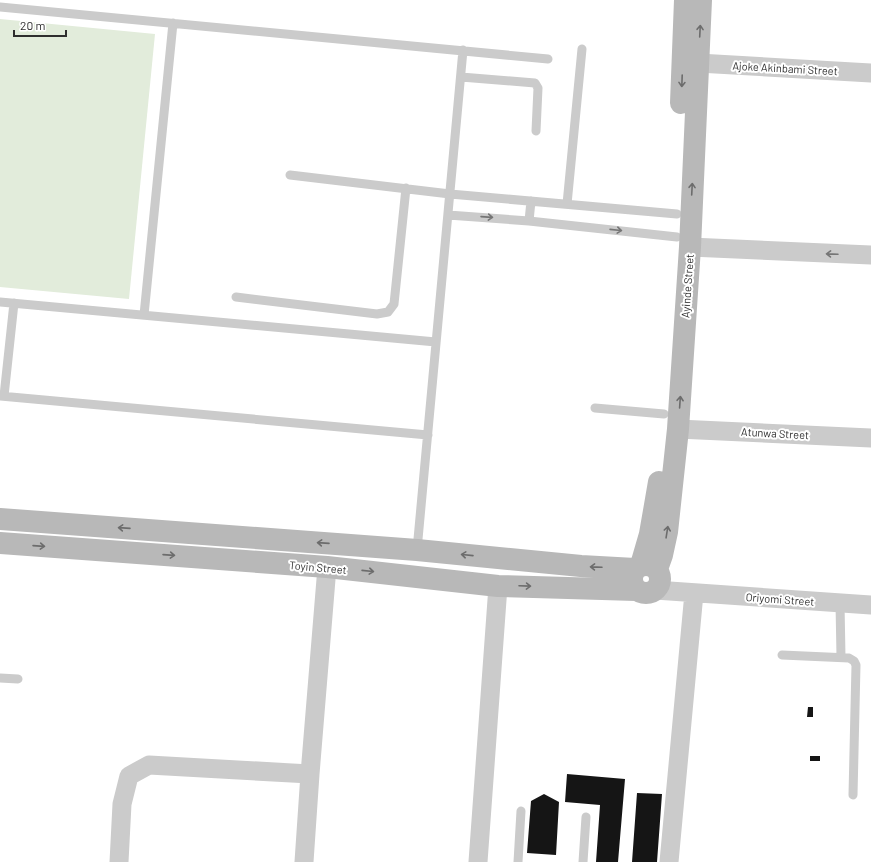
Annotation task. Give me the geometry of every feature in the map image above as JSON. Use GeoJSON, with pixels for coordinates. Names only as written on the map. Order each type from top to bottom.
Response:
{"type":"FeatureCollection","features":[{"type":"Feature","properties":{"kind":"street","name":"Ayinde Street"},"geometry":{"type":"LineString","coordinates":[[683,242],[677,214],[685,0]]}},
{"type":"Feature","properties":{"kind":"street","name":"Ayinde Street"},"geometry":{"type":"LineString","coordinates":[[647,577],[662,555],[667,532],[671,421],[683,242],[698,63],[701,0]]}},
{"type":"Feature","properties":{"kind":"street","name":"Ajoke Akinbami Street"},"geometry":{"type":"LineString","coordinates":[[698,63],[871,74]]}},
{"type":"Feature","properties":{"kind":"street"},"geometry":{"type":"LineString","coordinates":[[683,242],[871,255]]}},
{"type":"Feature","properties":{"kind":"street","name":"Atunwa Street"},"geometry":{"type":"LineString","coordinates":[[671,421],[871,438]]}},
{"type":"Feature","properties":{"kind":"street","name":"Toyin Street"},"geometry":{"type":"LineString","coordinates":[[0,519],[417,550],[581,566],[647,577],[692,592]]}},
{"type":"Feature","properties":{"kind":"street","name":"Toyin Street"},"geometry":{"type":"LineString","coordinates":[[0,543],[327,567],[498,586],[647,577]]}},
{"type":"Feature","properties":{"kind":"street"},"geometry":{"type":"LineString","coordinates":[[304,862],[327,567]]}},
{"type":"Feature","properties":{"kind":"street"},"geometry":{"type":"LineString","coordinates":[[478,862],[498,586]]}},
{"type":"Feature","properties":{"kind":"street"},"geometry":{"type":"LineString","coordinates":[[669,862],[692,592]]}},
{"type":"Feature","properties":{"kind":"street","name":"Oriyomi Street"},"geometry":{"type":"LineString","coordinates":[[692,592],[871,605]]}},
{"type":"Feature","properties":{"kind":"street"},"geometry":{"type":"LineString","coordinates":[[119,862],[122,804],[129,776],[149,765],[310,774]]}},
{"type":"Feature","properties":{"kind":"lane"},"geometry":{"type":"LineString","coordinates":[[0,7],[548,59]]}},
{"type":"Feature","properties":{"kind":"lane"},"geometry":{"type":"LineString","coordinates":[[144,315],[173,23]]}},
{"type":"Feature","properties":{"kind":"lane"},"geometry":{"type":"LineString","coordinates":[[567,204],[582,49]]}},
{"type":"Feature","properties":{"kind":"lane"},"geometry":{"type":"LineString","coordinates":[[417,550],[463,50]]}},
{"type":"Feature","properties":{"kind":"lane"},"geometry":{"type":"LineString","coordinates":[[461,77],[535,83],[538,88],[536,131]]}},
{"type":"Feature","properties":{"kind":"lane"},"geometry":{"type":"LineString","coordinates":[[290,175],[450,194],[677,214]]}},
{"type":"Feature","properties":{"kind":"lane"},"geometry":{"type":"LineString","coordinates":[[236,297],[377,314],[388,312],[394,304],[406,188]]}},
{"type":"Feature","properties":{"kind":"lane"},"geometry":{"type":"LineString","coordinates":[[529,221],[531,200]]}},
{"type":"Feature","properties":{"kind":"lane"},"geometry":{"type":"LineString","coordinates":[[448,215],[529,221],[683,242]]}},
{"type":"Feature","properties":{"kind":"lane"},"geometry":{"type":"LineString","coordinates":[[0,302],[436,342]]}},
{"type":"Feature","properties":{"kind":"lane"},"geometry":{"type":"LineString","coordinates":[[14,303],[2,396],[428,435]]}},
{"type":"Feature","properties":{"kind":"lane"},"geometry":{"type":"LineString","coordinates":[[595,408],[671,421]]}},
{"type":"Feature","properties":{"kind":"lane"},"geometry":{"type":"LineString","coordinates":[[840,603],[841,657]]}},
{"type":"Feature","properties":{"kind":"lane"},"geometry":{"type":"LineString","coordinates":[[782,655],[841,657],[849,658],[854,661],[856,665],[853,795]]}},
{"type":"Feature","properties":{"kind":"lane"},"geometry":{"type":"LineString","coordinates":[[0,678],[18,679]]}},
{"type":"Feature","properties":{"kind":"lane"},"geometry":{"type":"LineString","coordinates":[[518,862],[521,811]]}},
{"type":"Feature","properties":{"kind":"lane"},"geometry":{"type":"LineString","coordinates":[[583,862],[586,817]]}},
{"type":"Feature","properties":{"kind":"green space"},"geometry":{"type":"Polygon","coordinates":[[[0,19],[155,34],[129,299],[0,287],[0,19]]]}},
{"type":"Feature","properties":{"kind":"building"},"geometry":{"type":"Polygon","coordinates":[[[808,707],[813,707],[813,717],[807,717],[808,707]]]}},
{"type":"Feature","properties":{"kind":"building"},"geometry":{"type":"Polygon","coordinates":[[[810,756],[820,756],[820,761],[810,761],[810,756]]]}},
{"type":"Feature","properties":{"kind":"building"},"geometry":{"type":"Polygon","coordinates":[[[567,774],[625,779],[618,862],[596,862],[600,805],[565,802],[567,774]]]}},
{"type":"Feature","properties":{"kind":"building"},"geometry":{"type":"Polygon","coordinates":[[[637,793],[662,794],[657,862],[632,862],[637,793]]]}},
{"type":"Feature","properties":{"kind":"building"},"geometry":{"type":"Polygon","coordinates":[[[544,794],[559,802],[556,855],[527,853],[531,801],[544,794]]]}}]}
